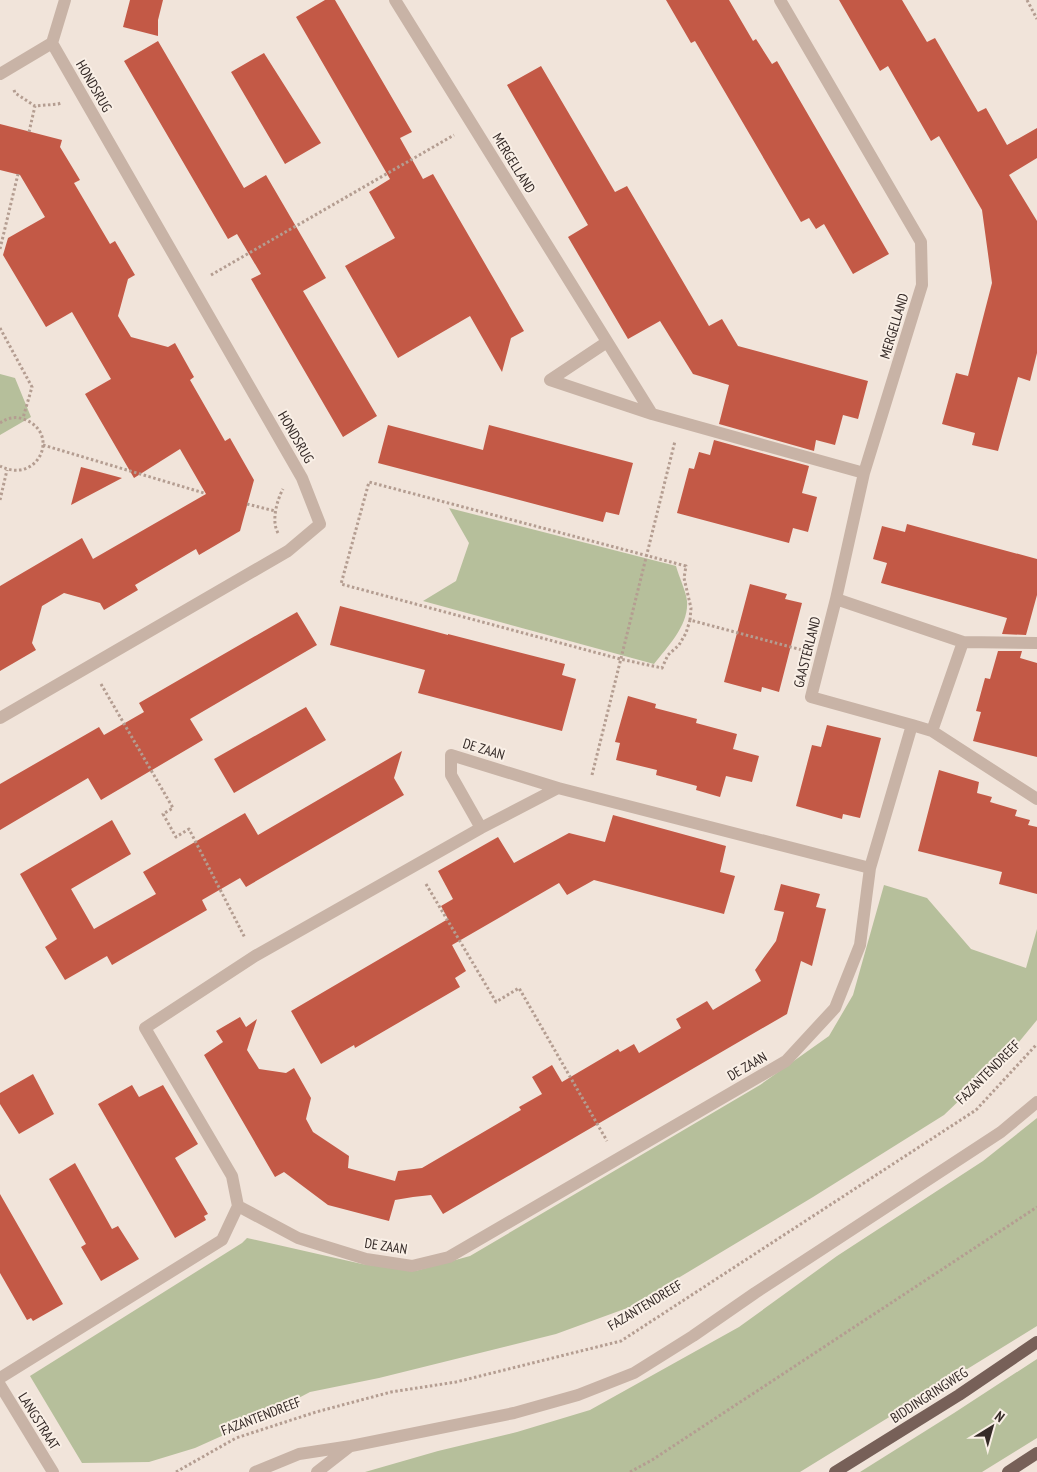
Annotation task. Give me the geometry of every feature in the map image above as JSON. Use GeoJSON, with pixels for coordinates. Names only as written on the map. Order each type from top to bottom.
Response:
{"type":"FeatureCollection","features":[{"type":"Feature","properties":{"kind":"main road","name":"BIDDINGRINGWEG"},"geometry":{"type":"LineString","coordinates":[[835,1472],[959,1395],[1037,1342]]}},
{"type":"Feature","properties":{"kind":"main road"},"geometry":{"type":"LineString","coordinates":[[1008,1472],[1037,1453]]}},
{"type":"Feature","properties":{"kind":"street"},"geometry":{"type":"LineString","coordinates":[[2,73],[52,43],[65,0]]}},
{"type":"Feature","properties":{"kind":"street","name":"MERGELLAND"},"geometry":{"type":"LineString","coordinates":[[395,0],[652,414]]}},
{"type":"Feature","properties":{"kind":"street","name":"MERGELLAND"},"geometry":{"type":"LineString","coordinates":[[780,0],[921,242],[922,285],[864,473]]}},
{"type":"Feature","properties":{"kind":"street","name":"HONDSRUG"},"geometry":{"type":"LineString","coordinates":[[0,718],[288,551],[320,524],[302,478],[52,43]]}},
{"type":"Feature","properties":{"kind":"street"},"geometry":{"type":"LineString","coordinates":[[607,342],[550,380],[679,422],[864,473]]}},
{"type":"Feature","properties":{"kind":"street","name":"GAASTERLAND"},"geometry":{"type":"LineString","coordinates":[[864,473],[836,599],[811,697],[932,731],[1037,800]]}},
{"type":"Feature","properties":{"kind":"street"},"geometry":{"type":"LineString","coordinates":[[836,599],[962,642],[1037,643]]}},
{"type":"Feature","properties":{"kind":"street"},"geometry":{"type":"LineString","coordinates":[[932,731],[962,642]]}},
{"type":"Feature","properties":{"kind":"street"},"geometry":{"type":"LineString","coordinates":[[870,868],[912,725]]}},
{"type":"Feature","properties":{"kind":"street","name":"DE ZAAN"},"geometry":{"type":"LineString","coordinates":[[238,1206],[298,1238],[366,1259],[412,1266],[449,1257],[786,1061],[835,1008],[860,945],[870,868],[558,788],[451,755],[451,775],[481,828]]}},
{"type":"Feature","properties":{"kind":"street"},"geometry":{"type":"LineString","coordinates":[[0,1378],[222,1240],[238,1206],[232,1176],[145,1028],[255,956],[481,828],[558,788]]}},
{"type":"Feature","properties":{"kind":"street"},"geometry":{"type":"LineString","coordinates":[[255,1472],[298,1454],[351,1446],[514,1413],[578,1395],[634,1373],[694,1336],[754,1293],[1001,1132],[1037,1102]]}},
{"type":"Feature","properties":{"kind":"street","name":"LANGSTRAAT"},"geometry":{"type":"LineString","coordinates":[[0,1385],[53,1472]]}},
{"type":"Feature","properties":{"kind":"street"},"geometry":{"type":"LineString","coordinates":[[317,1472],[351,1446]]}},
{"type":"Feature","properties":{"kind":"path"},"geometry":{"type":"LineString","coordinates":[[1028,0],[1037,19]]}},
{"type":"Feature","properties":{"kind":"path"},"geometry":{"type":"LineString","coordinates":[[2,73],[16,93],[34,106],[58,104],[80,93]]}},
{"type":"Feature","properties":{"kind":"path"},"geometry":{"type":"LineString","coordinates":[[29,132],[34,106]]}},
{"type":"Feature","properties":{"kind":"path"},"geometry":{"type":"LineString","coordinates":[[191,286],[472,125]]}},
{"type":"Feature","properties":{"kind":"path"},"geometry":{"type":"LineString","coordinates":[[0,249],[18,174]]}},
{"type":"Feature","properties":{"kind":"path"},"geometry":{"type":"LineString","coordinates":[[0,328],[32,386],[22,418]]}},
{"type":"Feature","properties":{"kind":"path"},"geometry":{"type":"LineString","coordinates":[[0,423],[13,417],[31,422],[38,428],[42,436],[43,446],[38,461],[24,470],[8,470],[0,466]]}},
{"type":"Feature","properties":{"kind":"path"},"geometry":{"type":"LineString","coordinates":[[587,795],[679,422]]}},
{"type":"Feature","properties":{"kind":"path"},"geometry":{"type":"LineString","coordinates":[[43,446],[204,493]]}},
{"type":"Feature","properties":{"kind":"path"},"geometry":{"type":"LineString","coordinates":[[0,500],[8,470]]}},
{"type":"Feature","properties":{"kind":"path"},"geometry":{"type":"LineString","coordinates":[[288,551],[276,529],[275,511],[282,490],[302,478]]}},
{"type":"Feature","properties":{"kind":"path"},"geometry":{"type":"LineString","coordinates":[[369,482],[686,566],[684,578],[691,608],[690,620],[686,633],[679,645],[668,655],[662,668],[620,659],[341,584],[369,482]]}},
{"type":"Feature","properties":{"kind":"path"},"geometry":{"type":"LineString","coordinates":[[247,504],[275,511]]}},
{"type":"Feature","properties":{"kind":"path"},"geometry":{"type":"LineString","coordinates":[[690,620],[822,655]]}},
{"type":"Feature","properties":{"kind":"path"},"geometry":{"type":"LineString","coordinates":[[90,666],[173,808],[163,814],[176,837],[189,829],[255,956]]}},
{"type":"Feature","properties":{"kind":"path"},"geometry":{"type":"LineString","coordinates":[[415,866],[496,1002],[519,988],[617,1159]]}},
{"type":"Feature","properties":{"kind":"path","name":"FAZANTENDREEF"},"geometry":{"type":"LineString","coordinates":[[176,1472],[236,1438],[316,1412],[391,1392],[456,1382],[621,1340],[976,1110],[1037,1044]]}},
{"type":"Feature","properties":{"kind":"path"},"geometry":{"type":"LineString","coordinates":[[630,1472],[652,1460],[1037,1208]]}},
{"type":"Feature","properties":{"kind":"green space"},"geometry":{"type":"Polygon","coordinates":[[[0,374],[15,378],[31,417],[0,435],[0,374]]]}},
{"type":"Feature","properties":{"kind":"green space"},"geometry":{"type":"Polygon","coordinates":[[[449,508],[676,566],[687,601],[687,610],[681,627],[654,664],[423,601],[456,581],[469,543],[449,508]]]}},
{"type":"Feature","properties":{"kind":"green space"},"geometry":{"type":"Polygon","coordinates":[[[884,885],[927,898],[971,949],[1026,968],[1037,929],[1037,1020],[1013,1049],[944,1115],[813,1197],[630,1307],[556,1334],[379,1378],[310,1392],[255,1421],[195,1448],[149,1462],[82,1463],[30,1376],[242,1243],[247,1238],[362,1264],[415,1271],[470,1256],[760,1085],[829,1036],[853,995],[884,885]]]}},
{"type":"Feature","properties":{"kind":"green space"},"geometry":{"type":"Polygon","coordinates":[[[1037,1118],[1037,1326],[800,1472],[365,1472],[438,1451],[517,1432],[590,1410],[739,1327],[837,1256],[983,1161],[1037,1118]]]}},
{"type":"Feature","properties":{"kind":"green space"},"geometry":{"type":"Polygon","coordinates":[[[1037,1359],[1037,1438],[982,1472],[860,1472],[954,1413],[1037,1359]]]}},
{"type":"Feature","properties":{"kind":"building"},"geometry":{"type":"Polygon","coordinates":[[[130,0],[163,0],[158,20],[158,36],[123,27],[130,0]]]}},
{"type":"Feature","properties":{"kind":"building"},"geometry":{"type":"Polygon","coordinates":[[[325,0],[335,0],[412,132],[400,138],[423,179],[433,174],[524,331],[511,338],[502,372],[470,316],[398,358],[345,266],[395,238],[369,192],[390,179],[296,17],[325,0]]]}},
{"type":"Feature","properties":{"kind":"building"},"geometry":{"type":"Polygon","coordinates":[[[666,0],[729,0],[753,41],[756,39],[772,64],[777,61],[889,254],[853,274],[824,224],[816,229],[809,218],[801,222],[695,41],[691,43],[666,0]]]}},
{"type":"Feature","properties":{"kind":"building"},"geometry":{"type":"Polygon","coordinates":[[[839,0],[902,0],[927,42],[935,38],[978,112],[986,108],[1007,145],[1037,128],[1037,158],[1009,175],[1037,221],[1037,353],[1030,381],[1018,377],[998,451],[972,445],[975,433],[942,424],[956,373],[968,376],[992,283],[982,210],[939,136],[931,141],[888,66],[880,71],[839,0]]]}},
{"type":"Feature","properties":{"kind":"building"},"geometry":{"type":"Polygon","coordinates":[[[158,41],[244,188],[266,175],[326,278],[303,291],[377,416],[343,437],[251,279],[261,274],[237,234],[228,239],[124,61],[158,41]]]}},
{"type":"Feature","properties":{"kind":"building"},"geometry":{"type":"Polygon","coordinates":[[[264,53],[321,143],[285,164],[231,72],[264,53]]]}},
{"type":"Feature","properties":{"kind":"building"},"geometry":{"type":"Polygon","coordinates":[[[541,66],[615,192],[627,186],[709,326],[722,319],[738,346],[868,381],[858,419],[843,415],[835,445],[816,440],[814,451],[719,424],[729,385],[693,374],[660,321],[628,339],[568,237],[588,225],[507,85],[541,66]]]}},
{"type":"Feature","properties":{"kind":"building"},"geometry":{"type":"Polygon","coordinates":[[[0,124],[62,140],[60,147],[80,180],[74,183],[110,244],[115,241],[135,275],[128,279],[118,316],[131,337],[168,347],[175,343],[194,377],[190,380],[225,441],[230,438],[254,480],[240,531],[199,555],[196,549],[135,585],[138,590],[104,610],[100,603],[64,593],[42,606],[32,643],[36,650],[0,671],[0,586],[82,538],[93,559],[206,494],[180,449],[134,478],[85,394],[111,379],[72,312],[46,327],[3,255],[8,238],[45,217],[20,175],[0,170],[0,124]]]}},
{"type":"Feature","properties":{"kind":"building"},"geometry":{"type":"Polygon","coordinates":[[[388,425],[483,450],[489,425],[633,463],[619,515],[606,512],[603,522],[378,463],[388,425]]]}},
{"type":"Feature","properties":{"kind":"building"},"geometry":{"type":"Polygon","coordinates":[[[714,440],[809,466],[802,493],[817,497],[808,532],[793,528],[789,543],[677,513],[689,468],[694,469],[699,452],[710,455],[714,440]]]}},
{"type":"Feature","properties":{"kind":"building"},"geometry":{"type":"Polygon","coordinates":[[[81,467],[122,478],[71,505],[81,467]]]}},
{"type":"Feature","properties":{"kind":"building"},"geometry":{"type":"Polygon","coordinates":[[[907,524],[1037,559],[1037,595],[1026,635],[1002,634],[1007,618],[881,583],[887,563],[873,559],[882,526],[905,532],[907,524]]]}},
{"type":"Feature","properties":{"kind":"building"},"geometry":{"type":"Polygon","coordinates":[[[750,584],[787,594],[785,599],[802,603],[779,692],[762,687],[761,692],[724,682],[750,584]]]}},
{"type":"Feature","properties":{"kind":"building"},"geometry":{"type":"Polygon","coordinates":[[[340,606],[565,664],[562,675],[576,679],[562,731],[418,693],[425,670],[330,645],[340,606]]]}},
{"type":"Feature","properties":{"kind":"building"},"geometry":{"type":"Polygon","coordinates":[[[297,612],[317,645],[190,719],[203,740],[101,800],[88,778],[0,830],[0,784],[99,727],[104,735],[144,712],[139,703],[297,612]]]}},
{"type":"Feature","properties":{"kind":"building"},"geometry":{"type":"Polygon","coordinates":[[[998,651],[1022,651],[1020,658],[1037,663],[1037,757],[973,741],[981,712],[976,711],[985,678],[990,679],[998,651]]]}},
{"type":"Feature","properties":{"kind":"building"},"geometry":{"type":"Polygon","coordinates":[[[628,696],[656,704],[655,708],[697,719],[696,723],[737,734],[733,749],[759,756],[752,782],[726,776],[720,797],[696,790],[697,786],[656,775],[657,770],[616,760],[620,743],[615,742],[628,696]]]}},
{"type":"Feature","properties":{"kind":"building"},"geometry":{"type":"Polygon","coordinates":[[[306,707],[326,740],[234,793],[214,759],[306,707]]]}},
{"type":"Feature","properties":{"kind":"building"},"geometry":{"type":"Polygon","coordinates":[[[827,725],[881,738],[860,818],[843,814],[842,819],[796,806],[812,745],[821,747],[827,725]]]}},
{"type":"Feature","properties":{"kind":"building"},"geometry":{"type":"Polygon","coordinates":[[[402,751],[394,778],[404,795],[246,887],[240,878],[202,900],[207,910],[112,965],[107,956],[65,980],[45,947],[57,939],[20,874],[112,820],[131,854],[71,889],[94,929],[156,894],[143,872],[245,813],[258,835],[402,751]]]}},
{"type":"Feature","properties":{"kind":"building"},"geometry":{"type":"Polygon","coordinates":[[[939,770],[979,782],[977,793],[992,797],[990,802],[1017,810],[1015,816],[1030,820],[1028,825],[1037,827],[1037,894],[999,884],[1002,872],[918,851],[939,770]]]}},
{"type":"Feature","properties":{"kind":"building"},"geometry":{"type":"Polygon","coordinates":[[[613,815],[726,846],[720,872],[735,876],[724,914],[594,880],[567,895],[559,883],[452,945],[466,971],[455,978],[460,987],[355,1048],[354,1045],[321,1064],[291,1011],[448,919],[441,906],[453,899],[438,871],[498,837],[514,863],[569,833],[605,842],[613,815]]]}},
{"type":"Feature","properties":{"kind":"building"},"geometry":{"type":"Polygon","coordinates":[[[781,884],[820,894],[816,907],[826,909],[812,966],[801,961],[787,1014],[443,1214],[431,1195],[413,1197],[395,1200],[389,1221],[328,1205],[284,1172],[275,1177],[204,1055],[223,1042],[216,1031],[240,1017],[246,1027],[257,1019],[247,1050],[259,1069],[286,1073],[294,1068],[311,1098],[306,1119],[313,1132],[349,1156],[348,1168],[395,1181],[398,1171],[422,1168],[521,1110],[519,1107],[542,1094],[532,1077],[552,1065],[562,1082],[618,1049],[620,1052],[634,1044],[639,1053],[681,1028],[676,1019],[707,1001],[713,1010],[761,981],[755,970],[776,941],[784,912],[774,910],[781,884]]]}},
{"type":"Feature","properties":{"kind":"building"},"geometry":{"type":"Polygon","coordinates":[[[33,1074],[54,1114],[19,1134],[0,1104],[0,1093],[33,1074]]]}},
{"type":"Feature","properties":{"kind":"building"},"geometry":{"type":"Polygon","coordinates":[[[132,1085],[139,1097],[163,1085],[198,1144],[175,1158],[208,1214],[204,1216],[206,1220],[175,1238],[98,1104],[132,1085]]]}},
{"type":"Feature","properties":{"kind":"building"},"geometry":{"type":"Polygon","coordinates":[[[75,1163],[112,1229],[118,1226],[139,1259],[101,1281],[81,1247],[86,1244],[49,1179],[75,1163]]]}},
{"type":"Feature","properties":{"kind":"building"},"geometry":{"type":"Polygon","coordinates":[[[0,1194],[63,1304],[33,1321],[31,1318],[27,1320],[0,1273],[0,1194]]]}}]}
